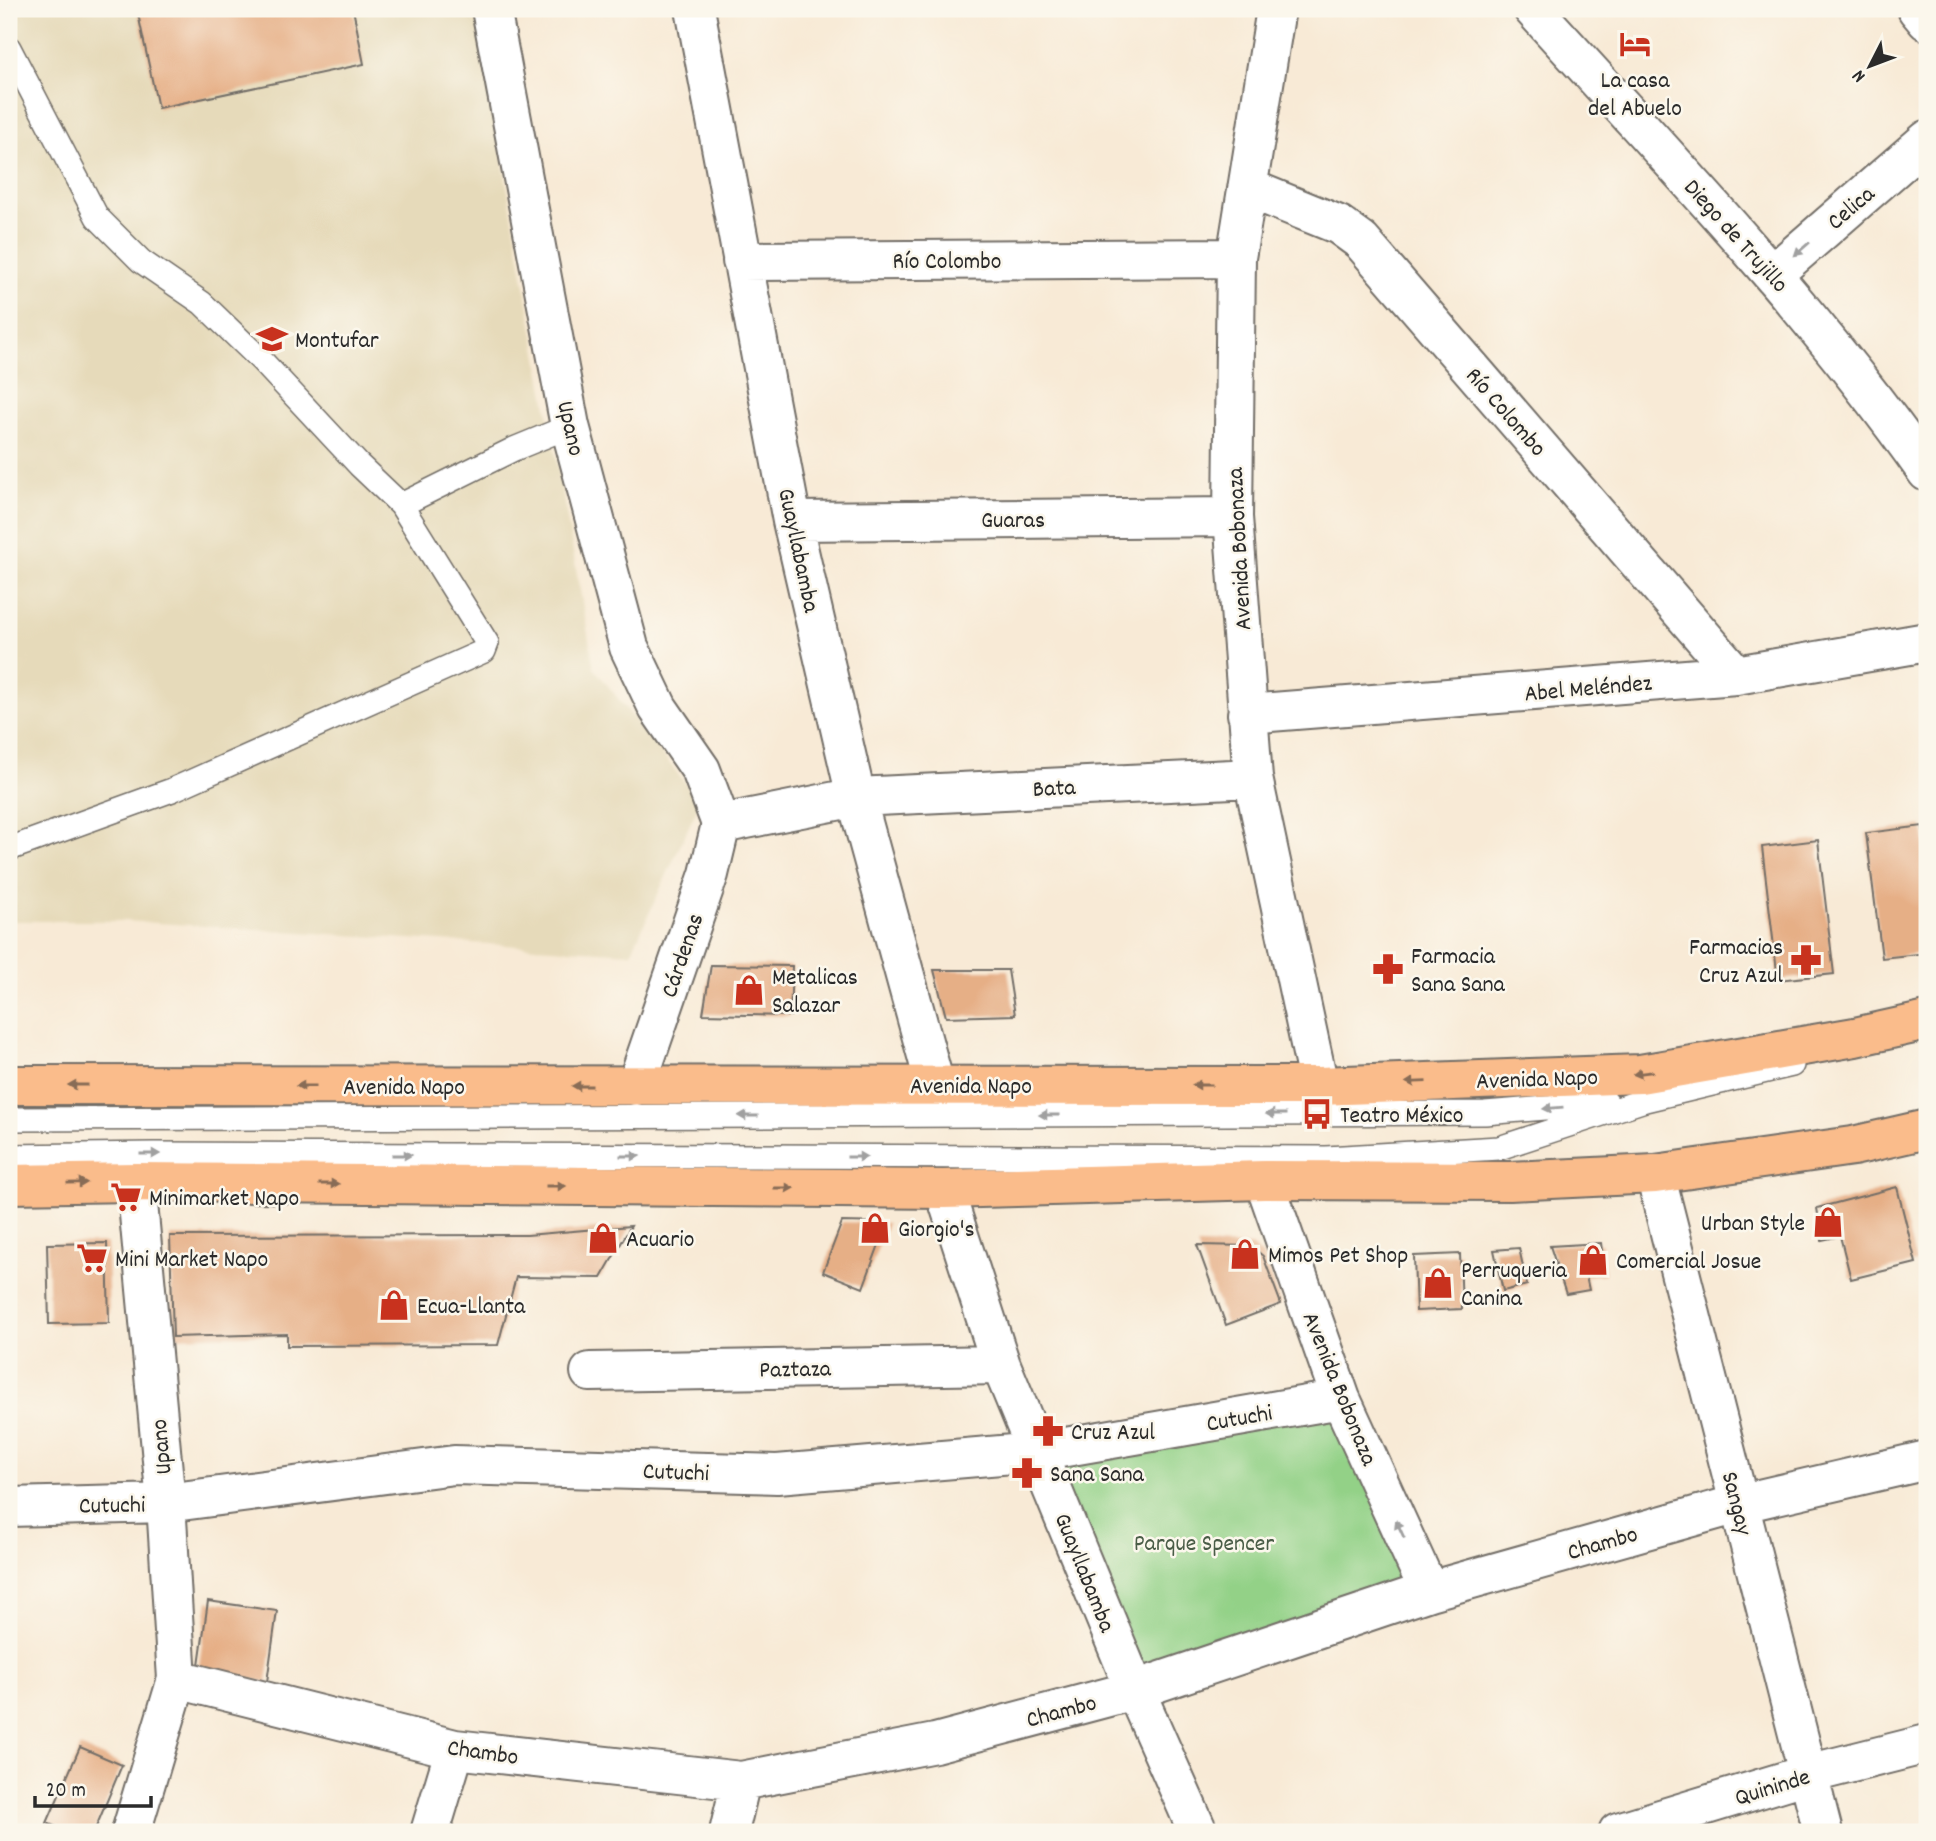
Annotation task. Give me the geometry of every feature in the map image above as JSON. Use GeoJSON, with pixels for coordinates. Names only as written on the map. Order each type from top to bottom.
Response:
{"type":"FeatureCollection","features":[{"type":"Feature","properties":{"kind":"main road","name":"Avenida Napo"},"geometry":{"type":"LineString","coordinates":[[9,1085],[1319,1086],[1640,1074],[1855,1037],[1927,1021]]}},
{"type":"Feature","properties":{"kind":"main road"},"geometry":{"type":"LineString","coordinates":[[9,1184],[136,1182],[944,1189],[1264,1180],[1510,1181],[1656,1174],[1853,1146],[1927,1129]]}},
{"type":"Feature","properties":{"kind":"street","name":"Upano"},"geometry":{"type":"LineString","coordinates":[[491,9],[570,426],[629,646],[658,708],[701,770],[721,824]]}},
{"type":"Feature","properties":{"kind":"street","name":"Guayllabamba"},"geometry":{"type":"LineString","coordinates":[[695,9],[792,521],[856,797],[936,1085]]}},
{"type":"Feature","properties":{"kind":"street","name":"Avenida Bobonaza"},"geometry":{"type":"LineString","coordinates":[[1276,9],[1236,258],[1233,517],[1253,778],[1319,1086]]}},
{"type":"Feature","properties":{"kind":"street","name":"Diego de Trujillo"},"geometry":{"type":"LineString","coordinates":[[1533,9],[1773,274],[1899,432],[1927,472]]}},
{"type":"Feature","properties":{"kind":"street"},"geometry":{"type":"LineString","coordinates":[[1917,9],[1927,21]]}},
{"type":"Feature","properties":{"kind":"street","name":"Celica"},"geometry":{"type":"LineString","coordinates":[[1773,274],[1927,140]]}},
{"type":"Feature","properties":{"kind":"street","name":"Río Colombo"},"geometry":{"type":"LineString","coordinates":[[1248,188],[1339,225],[1361,241],[1736,675]]}},
{"type":"Feature","properties":{"kind":"street","name":"Río Colombo"},"geometry":{"type":"LineString","coordinates":[[742,261],[1236,258]]}},
{"type":"Feature","properties":{"kind":"street","name":"Guaras"},"geometry":{"type":"LineString","coordinates":[[792,521],[1233,517]]}},
{"type":"Feature","properties":{"kind":"street","name":"Abel Meléndez"},"geometry":{"type":"LineString","coordinates":[[1247,714],[1736,675],[1927,642]]}},
{"type":"Feature","properties":{"kind":"street","name":"Bata"},"geometry":{"type":"LineString","coordinates":[[856,797],[1253,778]]}},
{"type":"Feature","properties":{"kind":"street"},"geometry":{"type":"LineString","coordinates":[[721,824],[856,797]]}},
{"type":"Feature","properties":{"kind":"street","name":"Cárdenas"},"geometry":{"type":"LineString","coordinates":[[636,1086],[709,874],[721,824]]}},
{"type":"Feature","properties":{"kind":"street","name":"Sangay"},"geometry":{"type":"LineString","coordinates":[[1656,1174],[1823,1832]]}},
{"type":"Feature","properties":{"kind":"street","name":"Avenida Bobonaza"},"geometry":{"type":"LineString","coordinates":[[1264,1180],[1341,1399],[1429,1591]]}},
{"type":"Feature","properties":{"kind":"street","name":"Upano"},"geometry":{"type":"LineString","coordinates":[[131,1832],[177,1679],[166,1503],[136,1182]]}},
{"type":"Feature","properties":{"kind":"street","name":"Guayllabamba"},"geometry":{"type":"LineString","coordinates":[[944,1189],[1001,1365],[1135,1690],[1198,1832]]}},
{"type":"Feature","properties":{"kind":"street","name":"Paztaza"},"geometry":{"type":"LineString","coordinates":[[590,1372],[1001,1365]]}},
{"type":"Feature","properties":{"kind":"street","name":"Cutuchi"},"geometry":{"type":"LineString","coordinates":[[9,1507],[166,1503],[454,1465],[777,1474],[1037,1452],[1341,1399]]}},
{"type":"Feature","properties":{"kind":"street","name":"Chambo"},"geometry":{"type":"LineString","coordinates":[[177,1679],[455,1749],[741,1781],[935,1743],[1135,1690],[1429,1591],[1738,1504],[1927,1460]]}},
{"type":"Feature","properties":{"kind":"street","name":"Quininde"},"geometry":{"type":"LineString","coordinates":[[1618,1832],[1808,1774],[1927,1744]]}},
{"type":"Feature","properties":{"kind":"street"},"geometry":{"type":"LineString","coordinates":[[430,1832],[455,1749]]}},
{"type":"Feature","properties":{"kind":"street"},"geometry":{"type":"LineString","coordinates":[[730,1832],[741,1781]]}},
{"type":"Feature","properties":{"kind":"lane"},"geometry":{"type":"LineString","coordinates":[[9,48],[97,217],[141,261],[202,303],[401,505],[487,643],[484,651],[172,790],[9,849]]}},
{"type":"Feature","properties":{"kind":"lane"},"geometry":{"type":"LineString","coordinates":[[401,505],[514,449],[570,426]]}},
{"type":"Feature","properties":{"kind":"lane"},"geometry":{"type":"LineString","coordinates":[[9,1156],[168,1154],[1326,1158],[1499,1148],[1645,1100],[1927,1033]]}},
{"type":"Feature","properties":{"kind":"lane"},"geometry":{"type":"LineString","coordinates":[[9,1119],[1485,1113],[1645,1100]]}},
{"type":"Feature","properties":{"kind":"shaded area","name":"Montufar"},"geometry":{"type":"Polygon","coordinates":[[[9,9],[475,9],[594,668],[700,802],[631,953],[126,921],[9,921],[9,9]]]}},
{"type":"Feature","properties":{"kind":"green space","name":"Parque Spencer"},"geometry":{"type":"Polygon","coordinates":[[[1341,1399],[1429,1591],[1135,1690],[1037,1452],[1341,1399]]]}},
{"type":"Feature","properties":{"kind":"building"},"geometry":{"type":"Polygon","coordinates":[[[137,9],[353,9],[364,64],[158,108],[137,9]]]}},
{"type":"Feature","properties":{"kind":"building"},"geometry":{"type":"Polygon","coordinates":[[[1923,826],[1927,857],[1927,953],[1882,958],[1866,833],[1923,826]]]}},
{"type":"Feature","properties":{"kind":"building"},"geometry":{"type":"Polygon","coordinates":[[[1818,840],[1834,974],[1778,980],[1762,847],[1818,840]]]}},
{"type":"Feature","properties":{"kind":"building","name":"Metalicas Salazar"},"geometry":{"type":"Polygon","coordinates":[[[711,965],[792,966],[790,1016],[703,1014],[711,965]]]}},
{"type":"Feature","properties":{"kind":"building"},"geometry":{"type":"Polygon","coordinates":[[[934,970],[1008,970],[1015,1015],[946,1017],[934,970]]]}},
{"type":"Feature","properties":{"kind":"building"},"geometry":{"type":"Polygon","coordinates":[[[1897,1187],[1916,1263],[1851,1279],[1840,1236],[1822,1240],[1817,1208],[1897,1187]]]}},
{"type":"Feature","properties":{"kind":"building"},"geometry":{"type":"Polygon","coordinates":[[[842,1222],[887,1223],[863,1288],[823,1272],[842,1222]]]}},
{"type":"Feature","properties":{"kind":"building","name":"Ecua-Llanta"},"geometry":{"type":"Polygon","coordinates":[[[631,1226],[601,1278],[516,1277],[498,1345],[287,1346],[287,1334],[173,1337],[170,1236],[527,1235],[631,1226]]]}},
{"type":"Feature","properties":{"kind":"building"},"geometry":{"type":"Polygon","coordinates":[[[107,1243],[109,1323],[49,1324],[47,1244],[107,1243]]]}},
{"type":"Feature","properties":{"kind":"building"},"geometry":{"type":"Polygon","coordinates":[[[1601,1243],[1605,1274],[1586,1276],[1589,1290],[1566,1294],[1550,1246],[1601,1243]]]}},
{"type":"Feature","properties":{"kind":"building"},"geometry":{"type":"Polygon","coordinates":[[[1197,1245],[1251,1246],[1263,1256],[1281,1304],[1226,1325],[1197,1245]]]}},
{"type":"Feature","properties":{"kind":"building"},"geometry":{"type":"Polygon","coordinates":[[[1519,1248],[1527,1285],[1503,1291],[1494,1250],[1519,1248]]]}},
{"type":"Feature","properties":{"kind":"building","name":"Perruqueria Canina"},"geometry":{"type":"Polygon","coordinates":[[[1460,1254],[1462,1309],[1416,1311],[1414,1256],[1460,1254]]]}},
{"type":"Feature","properties":{"kind":"building"},"geometry":{"type":"Polygon","coordinates":[[[208,1601],[277,1611],[267,1682],[198,1672],[208,1601]]]}},
{"type":"Feature","properties":{"kind":"building"},"geometry":{"type":"Polygon","coordinates":[[[80,1747],[122,1765],[94,1832],[68,1832],[47,1823],[80,1747]]]}},
{"type":"Feature","properties":{"kind":"place","name":"La casa del Abuelo"},"geometry":{"type":"Point","coordinates":[1635,44]}},
{"type":"Feature","properties":{"kind":"place","name":"Montufar"},"geometry":{"type":"Point","coordinates":[272,339]}},
{"type":"Feature","properties":{"kind":"place","name":"Farmacias Cruz Azul"},"geometry":{"type":"Point","coordinates":[1806,960]}},
{"type":"Feature","properties":{"kind":"place","name":"Farmacia Sana Sana"},"geometry":{"type":"Point","coordinates":[1388,969]}},
{"type":"Feature","properties":{"kind":"place","name":"Metalicas Salazar"},"geometry":{"type":"Point","coordinates":[749,990]}},
{"type":"Feature","properties":{"kind":"place","name":"Teatro México"},"geometry":{"type":"Point","coordinates":[1317,1114]}},
{"type":"Feature","properties":{"kind":"place","name":"Minimarket Napo"},"geometry":{"type":"Point","coordinates":[126,1197]}},
{"type":"Feature","properties":{"kind":"place","name":"Urban Style"},"geometry":{"type":"Point","coordinates":[1828,1222]}},
{"type":"Feature","properties":{"kind":"place","name":"Giorgio's"},"geometry":{"type":"Point","coordinates":[875,1228]}},
{"type":"Feature","properties":{"kind":"place","name":"Acuario"},"geometry":{"type":"Point","coordinates":[603,1238]}},
{"type":"Feature","properties":{"kind":"place","name":"Mimos Pet Shop"},"geometry":{"type":"Point","coordinates":[1245,1254]}},
{"type":"Feature","properties":{"kind":"place","name":"Mini Market Napo"},"geometry":{"type":"Point","coordinates":[92,1258]}},
{"type":"Feature","properties":{"kind":"place","name":"Comercial Josue"},"geometry":{"type":"Point","coordinates":[1593,1260]}},
{"type":"Feature","properties":{"kind":"place","name":"Perruqueria Canina"},"geometry":{"type":"Point","coordinates":[1438,1283]}},
{"type":"Feature","properties":{"kind":"place","name":"Ecua-Llanta"},"geometry":{"type":"Point","coordinates":[394,1305]}},
{"type":"Feature","properties":{"kind":"place","name":"Cruz Azul"},"geometry":{"type":"Point","coordinates":[1048,1431]}},
{"type":"Feature","properties":{"kind":"place","name":"Sana Sana"},"geometry":{"type":"Point","coordinates":[1027,1473]}}]}
